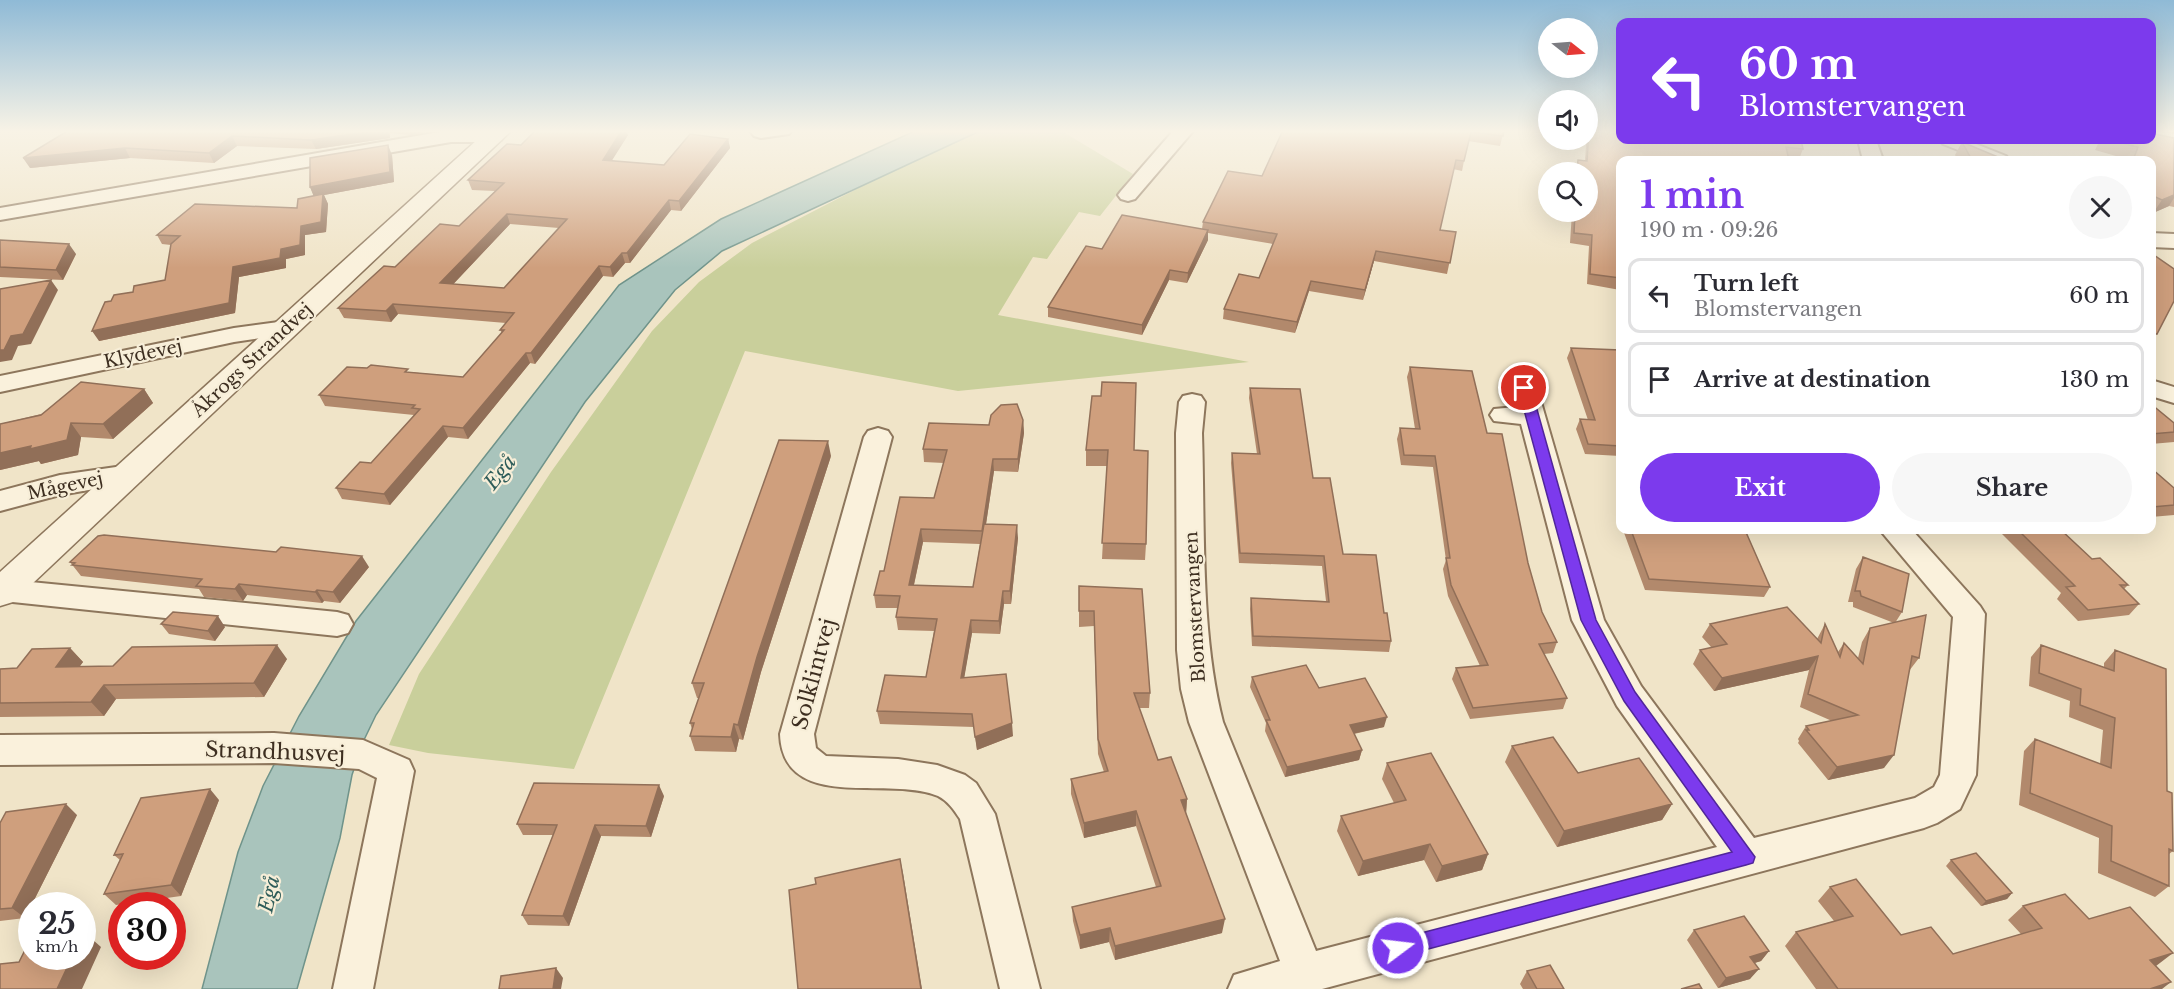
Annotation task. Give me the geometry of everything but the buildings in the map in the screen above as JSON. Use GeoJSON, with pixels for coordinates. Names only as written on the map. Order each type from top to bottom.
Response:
{"type":"FeatureCollection","features":[{"type":"Feature","properties":{"kind":"street"},"geometry":{"type":"LineString","coordinates":[[0,214],[219,176]]}},
{"type":"Feature","properties":{"kind":"street","name":"Åkrogs Strandvej"},"geometry":{"type":"LineString","coordinates":[[2,591],[451,176]]}},
{"type":"Feature","properties":{"kind":"street"},"geometry":{"type":"LineString","coordinates":[[1128,195],[1144,176]]}},
{"type":"Feature","properties":{"kind":"street","name":"Klydevej"},"geometry":{"type":"LineString","coordinates":[[0,384],[234,335],[286,328]]}},
{"type":"Feature","properties":{"kind":"street"},"geometry":{"type":"LineString","coordinates":[[2156,390],[2174,395]]}},
{"type":"Feature","properties":{"kind":"street","name":"Blomstervangen"},"geometry":{"type":"LineString","coordinates":[[1192,402],[1190,433],[1193,639],[1198,689],[1206,722],[1305,973]]}},
{"type":"Feature","properties":{"kind":"street"},"geometry":{"type":"LineString","coordinates":[[1520,406],[1588,620],[1629,696],[1746,857]]}},
{"type":"Feature","properties":{"kind":"street","name":"Solklintvej"},"geometry":{"type":"LineString","coordinates":[[878,437],[797,734],[797,748],[803,760],[813,768],[826,771],[918,777],[945,782],[963,794],[976,814],[1020,989]]}},
{"type":"Feature","properties":{"kind":"street","name":"Mågevej"},"geometry":{"type":"LineString","coordinates":[[0,501],[60,485],[130,474]]}},
{"type":"Feature","properties":{"kind":"street"},"geometry":{"type":"LineString","coordinates":[[1248,989],[1924,812],[1947,798],[1958,775],[1969,614],[1898,534]]}},
{"type":"Feature","properties":{"kind":"street","name":"Åkrogs Strandvej"},"geometry":{"type":"LineString","coordinates":[[2,591],[337,624]]}},
{"type":"Feature","properties":{"kind":"street","name":"Strandhusvej"},"geometry":{"type":"LineString","coordinates":[[0,750],[274,748],[363,755],[396,771],[353,989]]}},
{"type":"Feature","properties":{"kind":"green space"},"geometry":{"type":"Polygon","coordinates":[[[882,176],[1131,176],[1100,216],[1079,212],[1047,259],[1033,257],[998,315],[1249,362],[958,391],[745,351],[574,769],[428,753],[389,745],[419,674],[551,472],[652,331],[699,282],[752,243],[882,176]]]}},
{"type":"Feature","properties":{"kind":"water","name":"Egå"},"geometry":{"type":"Polygon","coordinates":[[[815,176],[883,176],[722,251],[675,290],[585,402],[376,715],[363,742],[352,775],[340,838],[297,989],[202,989],[238,852],[263,786],[299,716],[356,621],[619,285],[721,219],[815,176]]]}},
{"type":"Feature","properties":{"kind":"route"},"geometry":{"type":"LineString","coordinates":[[1398,948],[1746,857],[1629,696],[1588,620],[1524,388]]}}]}
